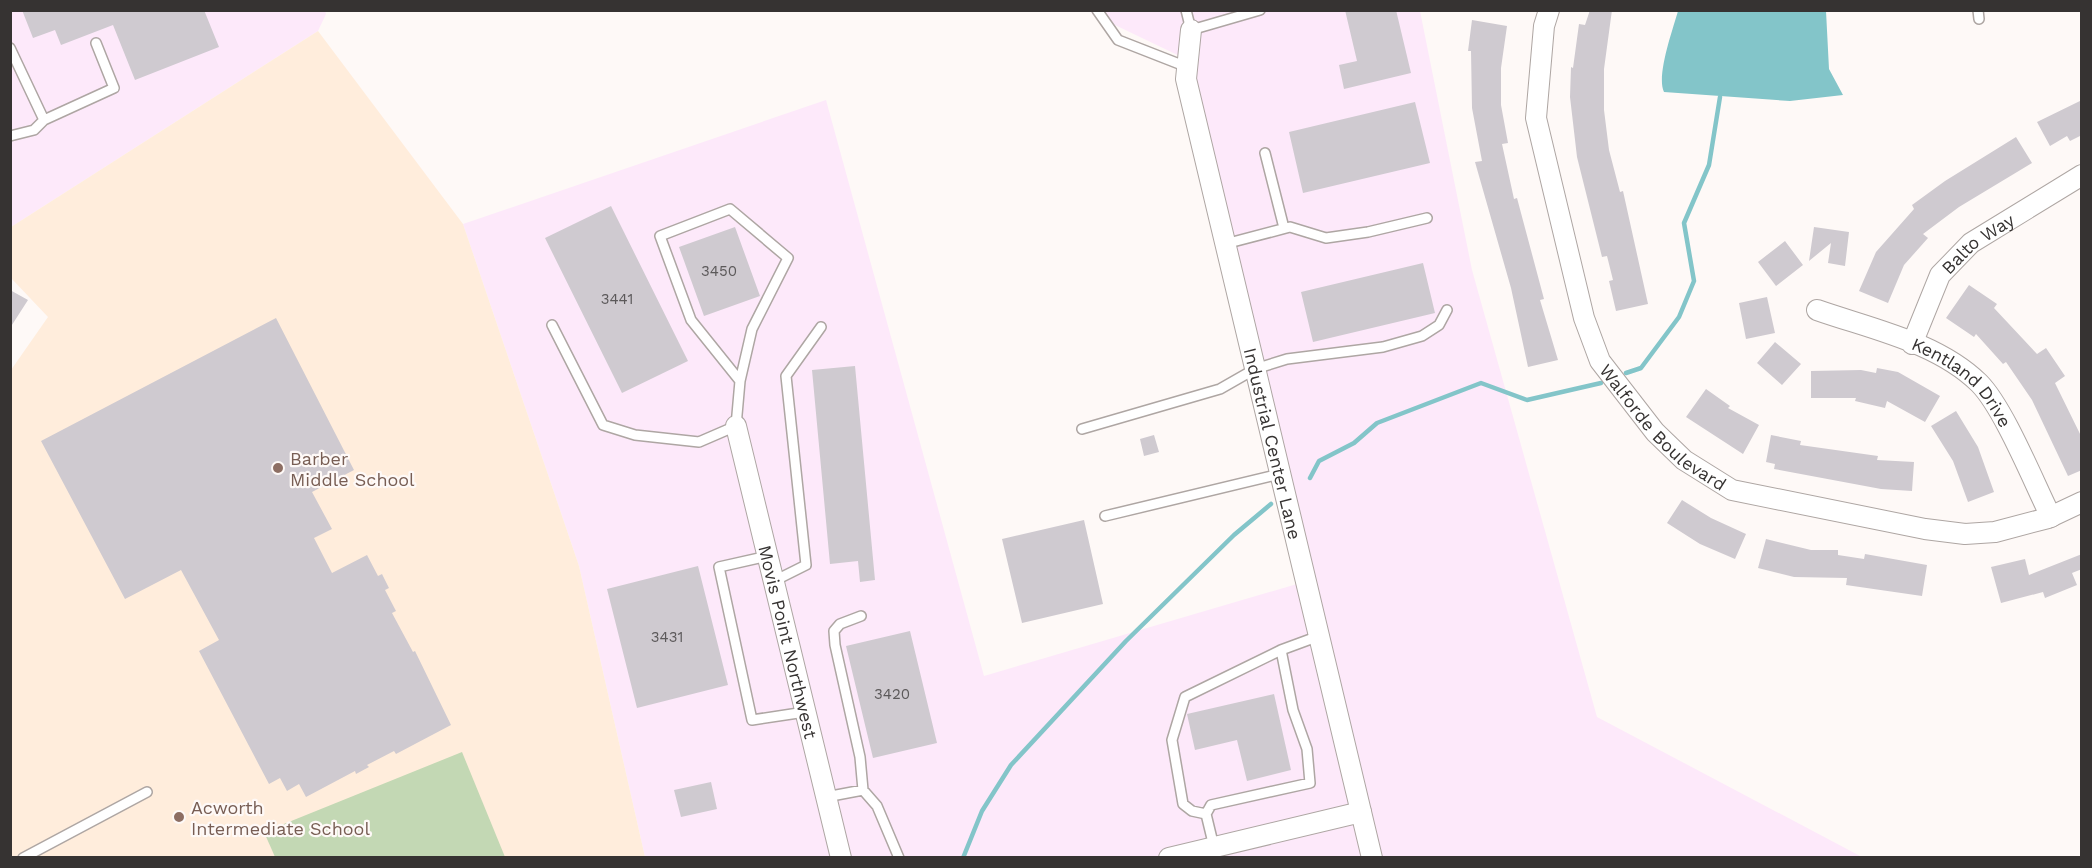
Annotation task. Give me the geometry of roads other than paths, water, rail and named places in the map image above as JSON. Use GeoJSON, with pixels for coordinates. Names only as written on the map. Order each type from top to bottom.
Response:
{"type":"FeatureCollection","features":[{"type":"Feature","properties":{"kind":"street","name":"Walforde Boulevard"},"geometry":{"type":"LineString","coordinates":[[1550,10],[1544,26],[1536,118],[1584,318],[1600,361],[1655,432],[1684,460],[1732,490],[1925,530],[1965,534],[1995,532],[2051,517],[2082,502]]}},
{"type":"Feature","properties":{"kind":"street","name":"Industrial Center Lane"},"geometry":{"type":"LineString","coordinates":[[1191,30],[1186,80],[1372,858]]}},
{"type":"Feature","properties":{"kind":"street","name":"Balto Way"},"geometry":{"type":"LineString","coordinates":[[1912,344],[1940,275],[1971,243],[2082,175]]}},
{"type":"Feature","properties":{"kind":"street","name":"Kentland Drive"},"geometry":{"type":"LineString","coordinates":[[1817,310],[1946,358],[1980,384],[2004,422],[2051,517]]}},
{"type":"Feature","properties":{"kind":"street","name":"Movis Point Northwest"},"geometry":{"type":"LineString","coordinates":[[736,426],[841,858]]}},
{"type":"Feature","properties":{"kind":"street"},"geometry":{"type":"LineString","coordinates":[[1169,858],[1206,851],[1361,812]]}},
{"type":"Feature","properties":{"kind":"lane"},"geometry":{"type":"LineString","coordinates":[[1097,10],[1118,40],[1187,67]]}},
{"type":"Feature","properties":{"kind":"lane"},"geometry":{"type":"LineString","coordinates":[[1186,10],[1191,30],[1260,10]]}},
{"type":"Feature","properties":{"kind":"lane"},"geometry":{"type":"LineString","coordinates":[[10,136],[34,130],[44,120],[114,88],[96,43]]}},
{"type":"Feature","properties":{"kind":"lane"},"geometry":{"type":"LineString","coordinates":[[10,48],[44,120]]}},
{"type":"Feature","properties":{"kind":"lane"},"geometry":{"type":"LineString","coordinates":[[1265,153],[1284,228]]}},
{"type":"Feature","properties":{"kind":"lane"},"geometry":{"type":"LineString","coordinates":[[552,325],[603,425],[635,435],[699,442],[736,426],[740,381],[752,329],[788,258],[730,209],[660,236],[691,320],[740,381]]}},
{"type":"Feature","properties":{"kind":"lane"},"geometry":{"type":"LineString","coordinates":[[1225,244],[1290,226],[1326,238],[1368,232],[1427,218]]}},
{"type":"Feature","properties":{"kind":"lane"},"geometry":{"type":"LineString","coordinates":[[1082,429],[1220,389],[1255,369],[1287,359],[1383,347],[1422,336],[1439,325],[1447,310]]}},
{"type":"Feature","properties":{"kind":"lane"},"geometry":{"type":"LineString","coordinates":[[774,581],[806,565],[786,376],[821,327]]}},
{"type":"Feature","properties":{"kind":"lane"},"geometry":{"type":"LineString","coordinates":[[1105,516],[1280,474]]}},
{"type":"Feature","properties":{"kind":"lane"},"geometry":{"type":"LineString","coordinates":[[768,556],[719,567],[752,720],[805,712]]}},
{"type":"Feature","properties":{"kind":"lane"},"geometry":{"type":"LineString","coordinates":[[861,616],[840,624],[834,631],[835,645],[860,757],[863,790],[877,806],[899,858]]}},
{"type":"Feature","properties":{"kind":"lane"},"geometry":{"type":"LineString","coordinates":[[1206,814],[1192,811],[1182,804],[1172,740],[1185,697],[1281,650],[1319,636]]}},
{"type":"Feature","properties":{"kind":"lane"},"geometry":{"type":"LineString","coordinates":[[1206,851],[1206,814],[1211,805],[1310,783],[1307,749],[1293,710],[1281,650]]}},
{"type":"Feature","properties":{"kind":"lane"},"geometry":{"type":"LineString","coordinates":[[826,797],[863,790]]}},
{"type":"Feature","properties":{"kind":"lane"},"geometry":{"type":"LineString","coordinates":[[30,856],[147,792]]}},
{"type":"Feature","properties":{"kind":"water"},"geometry":{"type":"Polygon","coordinates":[[[1678,11],[1826,11],[1829,69],[1843,95],[1790,101],[1664,92],[1662,75],[1678,11]]]}},
{"type":"Feature","properties":{"kind":"waterway"},"geometry":{"type":"LineString","coordinates":[[1626,373],[1641,368],[1679,317],[1694,281],[1684,223],[1709,165],[1720,97]]}},
{"type":"Feature","properties":{"kind":"waterway"},"geometry":{"type":"LineString","coordinates":[[1310,478],[1319,461],[1354,443],[1377,423],[1481,383],[1527,400],[1601,383]]}},
{"type":"Feature","properties":{"kind":"waterway"},"geometry":{"type":"LineString","coordinates":[[963,858],[982,811],[1011,765],[1126,641],[1234,535],[1271,504]]}},
{"type":"Feature","properties":{"kind":"place","name":"Barber Middle School"},"geometry":{"type":"Point","coordinates":[278,468]}},
{"type":"Feature","properties":{"kind":"place","name":"Acworth Intermediate School"},"geometry":{"type":"Point","coordinates":[179,817]}}]}
